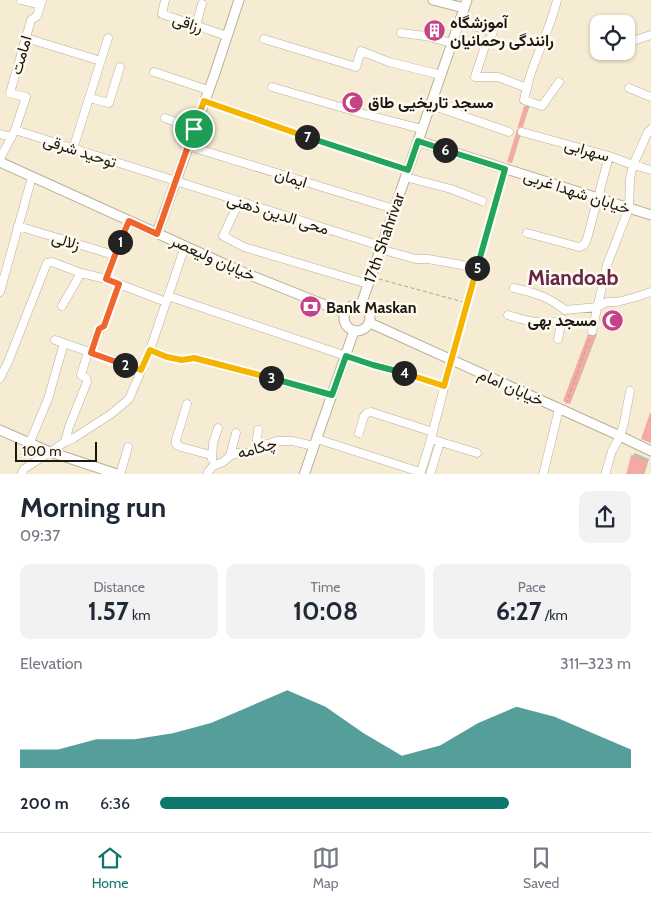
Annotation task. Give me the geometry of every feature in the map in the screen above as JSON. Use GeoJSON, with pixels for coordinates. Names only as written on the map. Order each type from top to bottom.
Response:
{"type":"FeatureCollection","features":[{"type":"Feature","properties":{"kind":"main road"},"geometry":{"type":"LineString","coordinates":[[157,234],[239,0]]}},
{"type":"Feature","properties":{"kind":"main road"},"geometry":{"type":"LineString","coordinates":[[434,0],[466,4]]}},
{"type":"Feature","properties":{"kind":"main road","name":"17th Shahrivar"},"geometry":{"type":"LineString","coordinates":[[360,306],[466,4]]}},
{"type":"Feature","properties":{"kind":"main road","name":"خیابان شهدا غربی"},"geometry":{"type":"LineString","coordinates":[[418,141],[651,215]]}},
{"type":"Feature","properties":{"kind":"main road","name":"خیابان ولیعصر"},"geometry":{"type":"LineString","coordinates":[[0,161],[240,271],[345,313]]}},
{"type":"Feature","properties":{"kind":"main road"},"geometry":{"type":"LineString","coordinates":[[353,306],[360,306],[365,307],[370,314],[370,324],[362,331],[354,331],[345,322],[345,313],[353,306]]}},
{"type":"Feature","properties":{"kind":"main road","name":"خیابان امام"},"geometry":{"type":"LineString","coordinates":[[370,324],[620,436],[651,452]]}},
{"type":"Feature","properties":{"kind":"main road"},"geometry":{"type":"LineString","coordinates":[[304,474],[354,331]]}},
{"type":"Feature","properties":{"kind":"main road"},"geometry":{"type":"LineString","coordinates":[[0,430],[50,452],[120,474]]}},
{"type":"Feature","properties":{"kind":"street"},"geometry":{"type":"LineString","coordinates":[[21,0],[41,3]]}},
{"type":"Feature","properties":{"kind":"street","name":"رزاقی"},"geometry":{"type":"LineString","coordinates":[[165,0],[162,14],[227,36]]}},
{"type":"Feature","properties":{"kind":"street"},"geometry":{"type":"LineString","coordinates":[[557,0],[531,74],[524,100],[542,106],[559,82]]}},
{"type":"Feature","properties":{"kind":"street","name":"امامت"},"geometry":{"type":"LineString","coordinates":[[13,134],[26,97],[10,93],[31,20],[37,16],[41,3]]}},
{"type":"Feature","properties":{"kind":"street"},"geometry":{"type":"LineString","coordinates":[[196,25],[202,4]]}},
{"type":"Feature","properties":{"kind":"street"},"geometry":{"type":"LineString","coordinates":[[460,22],[493,32],[485,46],[475,77],[498,77],[527,88]]}},
{"type":"Feature","properties":{"kind":"street"},"geometry":{"type":"LineString","coordinates":[[401,33],[425,36],[452,43]]}},
{"type":"Feature","properties":{"kind":"street"},"geometry":{"type":"LineString","coordinates":[[635,40],[651,35]]}},
{"type":"Feature","properties":{"kind":"street"},"geometry":{"type":"LineString","coordinates":[[26,38],[101,61]]}},
{"type":"Feature","properties":{"kind":"street"},"geometry":{"type":"LineString","coordinates":[[73,149],[108,38]]}},
{"type":"Feature","properties":{"kind":"street"},"geometry":{"type":"LineString","coordinates":[[264,39],[356,67],[361,51],[389,62],[441,75]]}},
{"type":"Feature","properties":{"kind":"street"},"geometry":{"type":"LineString","coordinates":[[89,98],[109,103],[120,67]]}},
{"type":"Feature","properties":{"kind":"street"},"geometry":{"type":"LineString","coordinates":[[154,72],[208,90]]}},
{"type":"Feature","properties":{"kind":"street"},"geometry":{"type":"LineString","coordinates":[[272,87],[422,129]]}},
{"type":"Feature","properties":{"kind":"street"},"geometry":{"type":"LineString","coordinates":[[629,88],[651,97]]}},
{"type":"Feature","properties":{"kind":"street"},"geometry":{"type":"LineString","coordinates":[[204,101],[482,201]]}},
{"type":"Feature","properties":{"kind":"street"},"geometry":{"type":"LineString","coordinates":[[431,105],[509,132]]}},
{"type":"Feature","properties":{"kind":"street"},"geometry":{"type":"LineString","coordinates":[[165,118],[194,129]]}},
{"type":"Feature","properties":{"kind":"street"},"geometry":{"type":"LineString","coordinates":[[592,331],[607,265],[629,208],[630,179],[633,165],[651,129]]}},
{"type":"Feature","properties":{"kind":"street","name":"سهرابی"},"geometry":{"type":"LineString","coordinates":[[522,132],[610,156],[651,170]]}},
{"type":"Feature","properties":{"kind":"street","name":"توحید شرقی"},"geometry":{"type":"LineString","coordinates":[[0,134],[13,134],[73,149],[175,182]]}},
{"type":"Feature","properties":{"kind":"street"},"geometry":{"type":"LineString","coordinates":[[0,161],[13,134]]}},
{"type":"Feature","properties":{"kind":"street","name":"ایمان"},"geometry":{"type":"LineString","coordinates":[[188,146],[394,209]]}},
{"type":"Feature","properties":{"kind":"street"},"geometry":{"type":"LineString","coordinates":[[527,233],[579,247],[584,245],[610,156]]}},
{"type":"Feature","properties":{"kind":"street"},"geometry":{"type":"LineString","coordinates":[[0,292],[4,265],[18,226],[32,177]]}},
{"type":"Feature","properties":{"kind":"street","name":"محی الدین ذهنی"},"geometry":{"type":"LineString","coordinates":[[175,182],[416,259],[428,259],[462,266]]}},
{"type":"Feature","properties":{"kind":"street"},"geometry":{"type":"LineString","coordinates":[[238,202],[223,236],[244,247],[368,284]]}},
{"type":"Feature","properties":{"kind":"street"},"geometry":{"type":"LineString","coordinates":[[106,279],[129,221]]}},
{"type":"Feature","properties":{"kind":"street","name":"زلالی"},"geometry":{"type":"LineString","coordinates":[[18,226],[114,255]]}},
{"type":"Feature","properties":{"kind":"street"},"geometry":{"type":"LineString","coordinates":[[21,474],[50,452],[111,414],[129,400],[150,350],[186,246]]}},
{"type":"Feature","properties":{"kind":"street"},"geometry":{"type":"LineString","coordinates":[[0,378],[47,263],[52,262],[81,273],[106,279],[444,386]]}},
{"type":"Feature","properties":{"kind":"street"},"geometry":{"type":"LineString","coordinates":[[62,306],[81,273]]}},
{"type":"Feature","properties":{"kind":"street"},"geometry":{"type":"LineString","coordinates":[[65,442],[87,382],[82,374],[89,352],[99,329],[104,326],[108,317],[119,284]]}},
{"type":"Feature","properties":{"kind":"street"},"geometry":{"type":"LineString","coordinates":[[514,288],[540,295],[565,310],[597,307],[607,302],[636,298],[651,292]]}},
{"type":"Feature","properties":{"kind":"street"},"geometry":{"type":"LineString","coordinates":[[558,339],[565,310]]}},
{"type":"Feature","properties":{"kind":"street"},"geometry":{"type":"LineString","coordinates":[[508,315],[527,322],[562,322]]}},
{"type":"Feature","properties":{"kind":"street"},"geometry":{"type":"LineString","coordinates":[[55,340],[141,370]]}},
{"type":"Feature","properties":{"kind":"street"},"geometry":{"type":"LineString","coordinates":[[30,442],[48,399],[64,343]]}},
{"type":"Feature","properties":{"kind":"street"},"geometry":{"type":"LineString","coordinates":[[150,350],[167,357],[182,360],[194,358],[332,395]]}},
{"type":"Feature","properties":{"kind":"street"},"geometry":{"type":"LineString","coordinates":[[420,473],[432,436],[451,360]]}},
{"type":"Feature","properties":{"kind":"street"},"geometry":{"type":"LineString","coordinates":[[605,474],[624,423],[630,391]]}},
{"type":"Feature","properties":{"kind":"street"},"geometry":{"type":"LineString","coordinates":[[187,404],[176,444],[211,455]]}},
{"type":"Feature","properties":{"kind":"street"},"geometry":{"type":"LineString","coordinates":[[543,474],[561,410]]}},
{"type":"Feature","properties":{"kind":"street"},"geometry":{"type":"LineString","coordinates":[[359,433],[364,416],[371,412],[432,436],[440,442],[477,453]]}},
{"type":"Feature","properties":{"kind":"street"},"geometry":{"type":"LineString","coordinates":[[208,474],[212,466],[211,455],[218,428]]}},
{"type":"Feature","properties":{"kind":"street"},"geometry":{"type":"LineString","coordinates":[[256,450],[258,430]]}},
{"type":"Feature","properties":{"kind":"street"},"geometry":{"type":"LineString","coordinates":[[230,456],[236,432]]}},
{"type":"Feature","properties":{"kind":"street","name":"چکامه"},"geometry":{"type":"LineString","coordinates":[[212,466],[223,462],[237,453],[250,453],[264,445],[277,441],[292,441],[316,442],[420,473]]}},
{"type":"Feature","properties":{"kind":"street"},"geometry":{"type":"LineString","coordinates":[[430,474],[440,442]]}},
{"type":"Feature","properties":{"kind":"street"},"geometry":{"type":"LineString","coordinates":[[120,474],[128,447]]}},
{"type":"Feature","properties":{"kind":"path"},"geometry":{"type":"LineString","coordinates":[[451,360],[505,169]]}},
{"type":"Feature","properties":{"kind":"path"},"geometry":{"type":"LineString","coordinates":[[377,279],[467,303]]}},
{"type":"Feature","properties":{"kind":"path"},"geometry":{"type":"LineString","coordinates":[[561,410],[592,331]]}},
{"type":"Feature","properties":{"kind":"building"},"geometry":{"type":"Polygon","coordinates":[[[427,23],[444,28],[442,35],[425,30],[427,23]]]}},
{"type":"Feature","properties":{"kind":"building"},"geometry":{"type":"Polygon","coordinates":[[[524,106],[528,107],[523,127],[517,130],[519,137],[512,163],[507,162],[524,106]]]}},
{"type":"Feature","properties":{"kind":"building"},"geometry":{"type":"Polygon","coordinates":[[[588,334],[591,337],[595,336],[570,404],[563,401],[588,334]]]}},
{"type":"Feature","properties":{"kind":"building"},"geometry":{"type":"Polygon","coordinates":[[[651,413],[651,443],[641,439],[651,413]]]}},
{"type":"Feature","properties":{"kind":"building"},"geometry":{"type":"Polygon","coordinates":[[[631,455],[647,462],[643,474],[626,474],[631,455]]]}},
{"type":"Feature","properties":{"kind":"place","name":"آموزشگاه رانندگی رحمانیان"},"geometry":{"type":"Point","coordinates":[434,31]}},
{"type":"Feature","properties":{"kind":"place","name":"مسجد تاریخیی طاق"},"geometry":{"type":"Point","coordinates":[352,102]}},
{"type":"Feature","properties":{"kind":"place","name":"Bank Maskan"},"geometry":{"type":"Point","coordinates":[310,307]}},
{"type":"Feature","properties":{"kind":"place","name":"مسجد بهی"},"geometry":{"type":"Point","coordinates":[613,320]}},
{"type":"Feature","properties":{"kind":"district","name":"Miandoab"},"geometry":{"type":"Point","coordinates":[573,277]}},
{"type":"Feature","properties":{"kind":"route"},"geometry":{"type":"LineString","coordinates":[[204,101],[408,170],[418,141],[505,169],[444,386],[346,356],[332,395],[194,358],[182,360],[167,357],[150,350],[141,370],[91,353],[99,329],[104,326],[108,317],[119,284],[106,279],[129,221],[157,234],[194,129],[204,101]]}}]}
